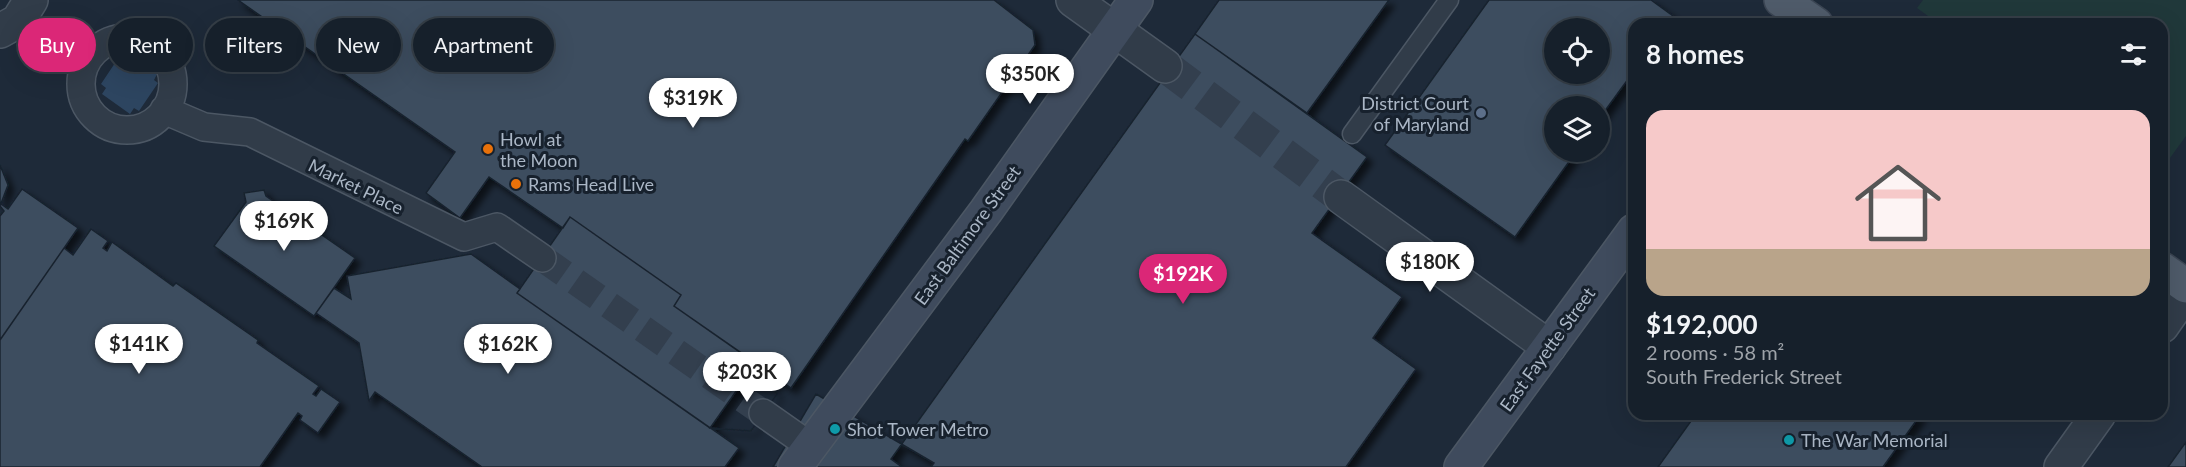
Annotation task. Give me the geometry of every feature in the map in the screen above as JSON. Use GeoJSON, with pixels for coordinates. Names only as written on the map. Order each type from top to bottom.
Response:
{"type":"FeatureCollection","features":[{"type":"Feature","properties":{"kind":"main road","name":"East Baltimore Street"},"geometry":{"type":"LineString","coordinates":[[803,457],[986,211],[1136,0]]}},
{"type":"Feature","properties":{"kind":"main road","name":"East Fayette Street"},"geometry":{"type":"LineString","coordinates":[[1461,467],[1628,239]]}},
{"type":"Feature","properties":{"kind":"main road"},"geometry":{"type":"LineString","coordinates":[[2168,273],[2186,286]]}},
{"type":"Feature","properties":{"kind":"street"},"geometry":{"type":"LineString","coordinates":[[0,31],[18,21],[31,0]]}},
{"type":"Feature","properties":{"kind":"street"},"geometry":{"type":"LineString","coordinates":[[1073,0],[1165,66]]}},
{"type":"Feature","properties":{"kind":"street","name":"Market Place"},"geometry":{"type":"LineString","coordinates":[[164,110],[204,127],[250,132],[464,237],[497,227],[542,258]]}},
{"type":"Feature","properties":{"kind":"street"},"geometry":{"type":"LineString","coordinates":[[1341,197],[1549,347]]}},
{"type":"Feature","properties":{"kind":"street"},"geometry":{"type":"LineString","coordinates":[[2168,318],[2186,292]]}},
{"type":"Feature","properties":{"kind":"street"},"geometry":{"type":"LineString","coordinates":[[763,413],[803,457]]}},
{"type":"Feature","properties":{"kind":"street"},"geometry":{"type":"LineString","coordinates":[[2061,467],[2095,420]]}},
{"type":"Feature","properties":{"kind":"lane"},"geometry":{"type":"LineString","coordinates":[[1352,135],[1449,0]]}},
{"type":"Feature","properties":{"kind":"green space"},"geometry":{"type":"Polygon","coordinates":[[[1923,0],[2186,0],[2186,136],[2168,161],[2168,18],[1931,18],[1917,8],[1923,0]]]}},
{"type":"Feature","properties":{"kind":"water"},"geometry":{"type":"Polygon","coordinates":[[[109,72],[154,72],[157,74],[154,80],[158,83],[139,111],[134,108],[130,114],[102,94],[106,88],[101,84],[109,72]]]}},
{"type":"Feature","properties":{"kind":"building"},"geometry":{"type":"Polygon","coordinates":[[[238,0],[994,0],[1033,30],[1035,45],[968,141],[965,139],[791,388],[674,306],[681,295],[570,217],[563,228],[489,177],[460,218],[426,193],[455,152],[341,72],[401,72],[401,18],[316,18],[316,55],[304,46],[304,18],[264,18],[238,0]]]}},
{"type":"Feature","properties":{"kind":"building"},"geometry":{"type":"Polygon","coordinates":[[[1219,0],[1389,0],[1307,113],[1195,34],[1219,0]]]}},
{"type":"Feature","properties":{"kind":"building","name":"District Court of Maryland"},"geometry":{"type":"Polygon","coordinates":[[[1489,0],[1651,0],[1673,16],[1672,18],[1628,18],[1628,79],[1610,104],[1610,96],[1544,96],[1544,162],[1569,162],[1515,237],[1385,145],[1489,0]]]}},
{"type":"Feature","properties":{"kind":"building"},"geometry":{"type":"Polygon","coordinates":[[[1195,34],[1367,157],[1312,233],[1402,297],[1373,338],[1416,369],[1346,467],[902,467],[891,459],[1195,34]]]}},
{"type":"Feature","properties":{"kind":"building"},"geometry":{"type":"Polygon","coordinates":[[[0,165],[8,185],[0,206],[0,165]]]}},
{"type":"Feature","properties":{"kind":"building"},"geometry":{"type":"Polygon","coordinates":[[[22,189],[78,228],[0,340],[0,216],[4,211],[0,206],[1,204],[8,209],[22,189]]]}},
{"type":"Feature","properties":{"kind":"building"},"geometry":{"type":"Polygon","coordinates":[[[264,190],[266,196],[355,258],[314,316],[214,246],[246,202],[244,193],[264,190]]]}},
{"type":"Feature","properties":{"kind":"building"},"geometry":{"type":"Polygon","coordinates":[[[570,217],[681,295],[674,306],[756,363],[777,394],[751,431],[710,428],[517,293],[570,217]]]}},
{"type":"Feature","properties":{"kind":"building"},"geometry":{"type":"Polygon","coordinates":[[[91,229],[108,241],[103,248],[107,251],[112,242],[173,286],[176,283],[319,386],[313,394],[316,396],[321,389],[340,402],[318,433],[300,420],[302,416],[298,413],[260,467],[0,467],[0,340],[64,248],[73,255],[91,229]]]}},
{"type":"Feature","properties":{"kind":"building"},"geometry":{"type":"Polygon","coordinates":[[[471,254],[520,289],[517,293],[739,448],[725,467],[482,467],[375,392],[369,401],[359,343],[316,313],[334,288],[351,299],[347,276],[471,254]]]}},
{"type":"Feature","properties":{"kind":"building"},"geometry":{"type":"Polygon","coordinates":[[[756,363],[777,394],[751,431],[710,428],[756,363]]]}},
{"type":"Feature","properties":{"kind":"building","name":"Shot Tower Metro"},"geometry":{"type":"Polygon","coordinates":[[[816,394],[934,463],[931,467],[773,467],[816,394]]]}},
{"type":"Feature","properties":{"kind":"building","name":"The War Memorial"},"geometry":{"type":"Polygon","coordinates":[[[1692,420],[1917,420],[1883,467],[1658,467],[1692,420]]]}},
{"type":"Feature","properties":{"kind":"building"},"geometry":{"type":"Polygon","coordinates":[[[2186,442],[2186,467],[2168,467],[2186,442]]]}},
{"type":"Feature","properties":{"kind":"tunnel"},"geometry":{"type":"LineString","coordinates":[[1165,66],[1341,197]]}},
{"type":"Feature","properties":{"kind":"tunnel"},"geometry":{"type":"LineString","coordinates":[[542,258],[763,413]]}},
{"type":"Feature","properties":{"kind":"place","name":"District Court of Maryland"},"geometry":{"type":"Point","coordinates":[1481,113]}},
{"type":"Feature","properties":{"kind":"place","name":"Howl at the Moon"},"geometry":{"type":"Point","coordinates":[488,149]}},
{"type":"Feature","properties":{"kind":"place","name":"Rams Head Live"},"geometry":{"type":"Point","coordinates":[516,184]}},
{"type":"Feature","properties":{"kind":"place","name":"Shot Tower Metro"},"geometry":{"type":"Point","coordinates":[835,429]}},
{"type":"Feature","properties":{"kind":"place","name":"The War Memorial"},"geometry":{"type":"Point","coordinates":[1789,440]}}]}
